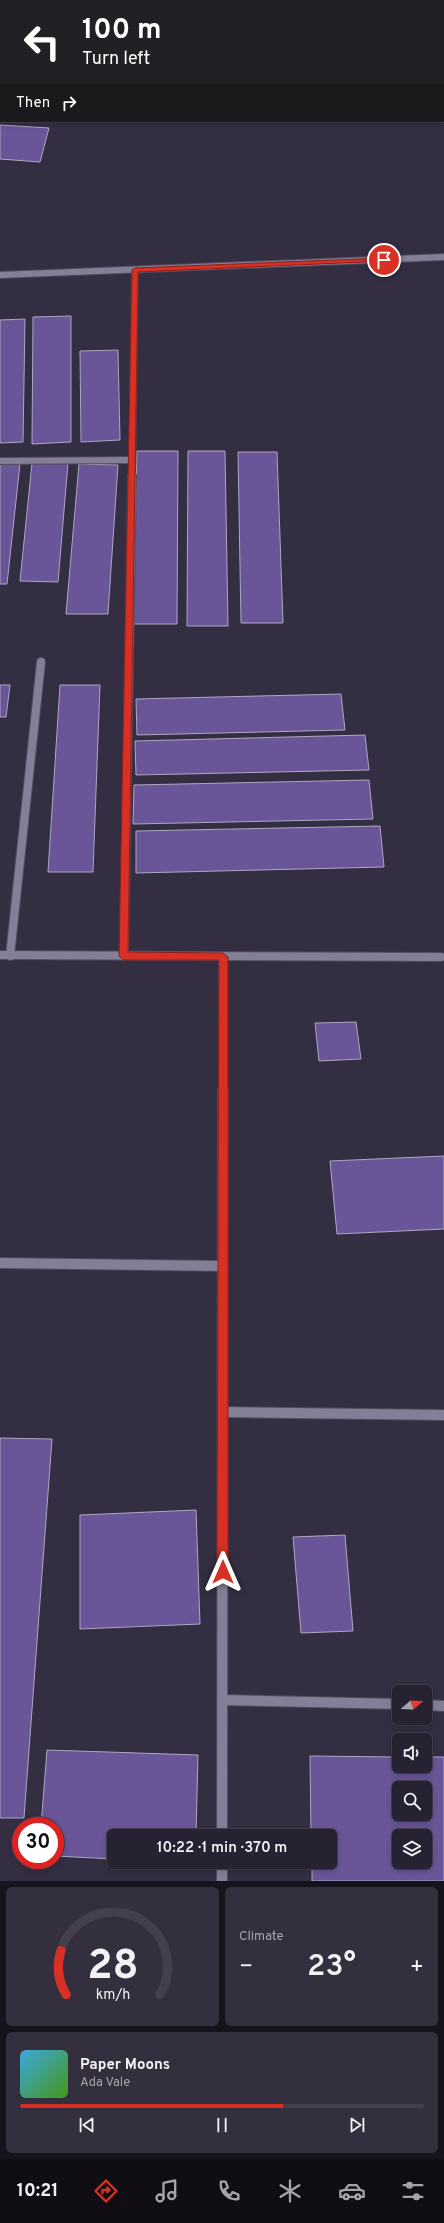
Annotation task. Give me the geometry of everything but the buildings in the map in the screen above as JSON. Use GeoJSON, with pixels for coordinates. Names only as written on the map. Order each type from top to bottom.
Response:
{"type":"FeatureCollection","features":[{"type":"Feature","properties":{"kind":"street"},"geometry":{"type":"LineString","coordinates":[[0,275],[444,257]]}},
{"type":"Feature","properties":{"kind":"street"},"geometry":{"type":"LineString","coordinates":[[124,956],[135,270]]}},
{"type":"Feature","properties":{"kind":"street"},"geometry":{"type":"LineString","coordinates":[[0,461],[132,460]]}},
{"type":"Feature","properties":{"kind":"street"},"geometry":{"type":"LineString","coordinates":[[10,956],[41,662]]}},
{"type":"Feature","properties":{"kind":"street"},"geometry":{"type":"LineString","coordinates":[[0,955],[441,957]]}},
{"type":"Feature","properties":{"kind":"street"},"geometry":{"type":"LineString","coordinates":[[222,1829],[223,957]]}},
{"type":"Feature","properties":{"kind":"street"},"geometry":{"type":"LineString","coordinates":[[0,1264],[223,1266]]}},
{"type":"Feature","properties":{"kind":"street"},"geometry":{"type":"LineString","coordinates":[[223,1412],[444,1415]]}},
{"type":"Feature","properties":{"kind":"street"},"geometry":{"type":"LineString","coordinates":[[222,1700],[392,1704]]}},
{"type":"Feature","properties":{"kind":"street"},"geometry":{"type":"LineString","coordinates":[[432,1705],[444,1706]]}},
{"type":"Feature","properties":{"kind":"street"},"geometry":{"type":"LineString","coordinates":[[222,1869],[222,1881]]}},
{"type":"Feature","properties":{"kind":"route"},"geometry":{"type":"LineString","coordinates":[[223,1572],[223,957],[124,956],[135,270],[384,260]]}}]}
